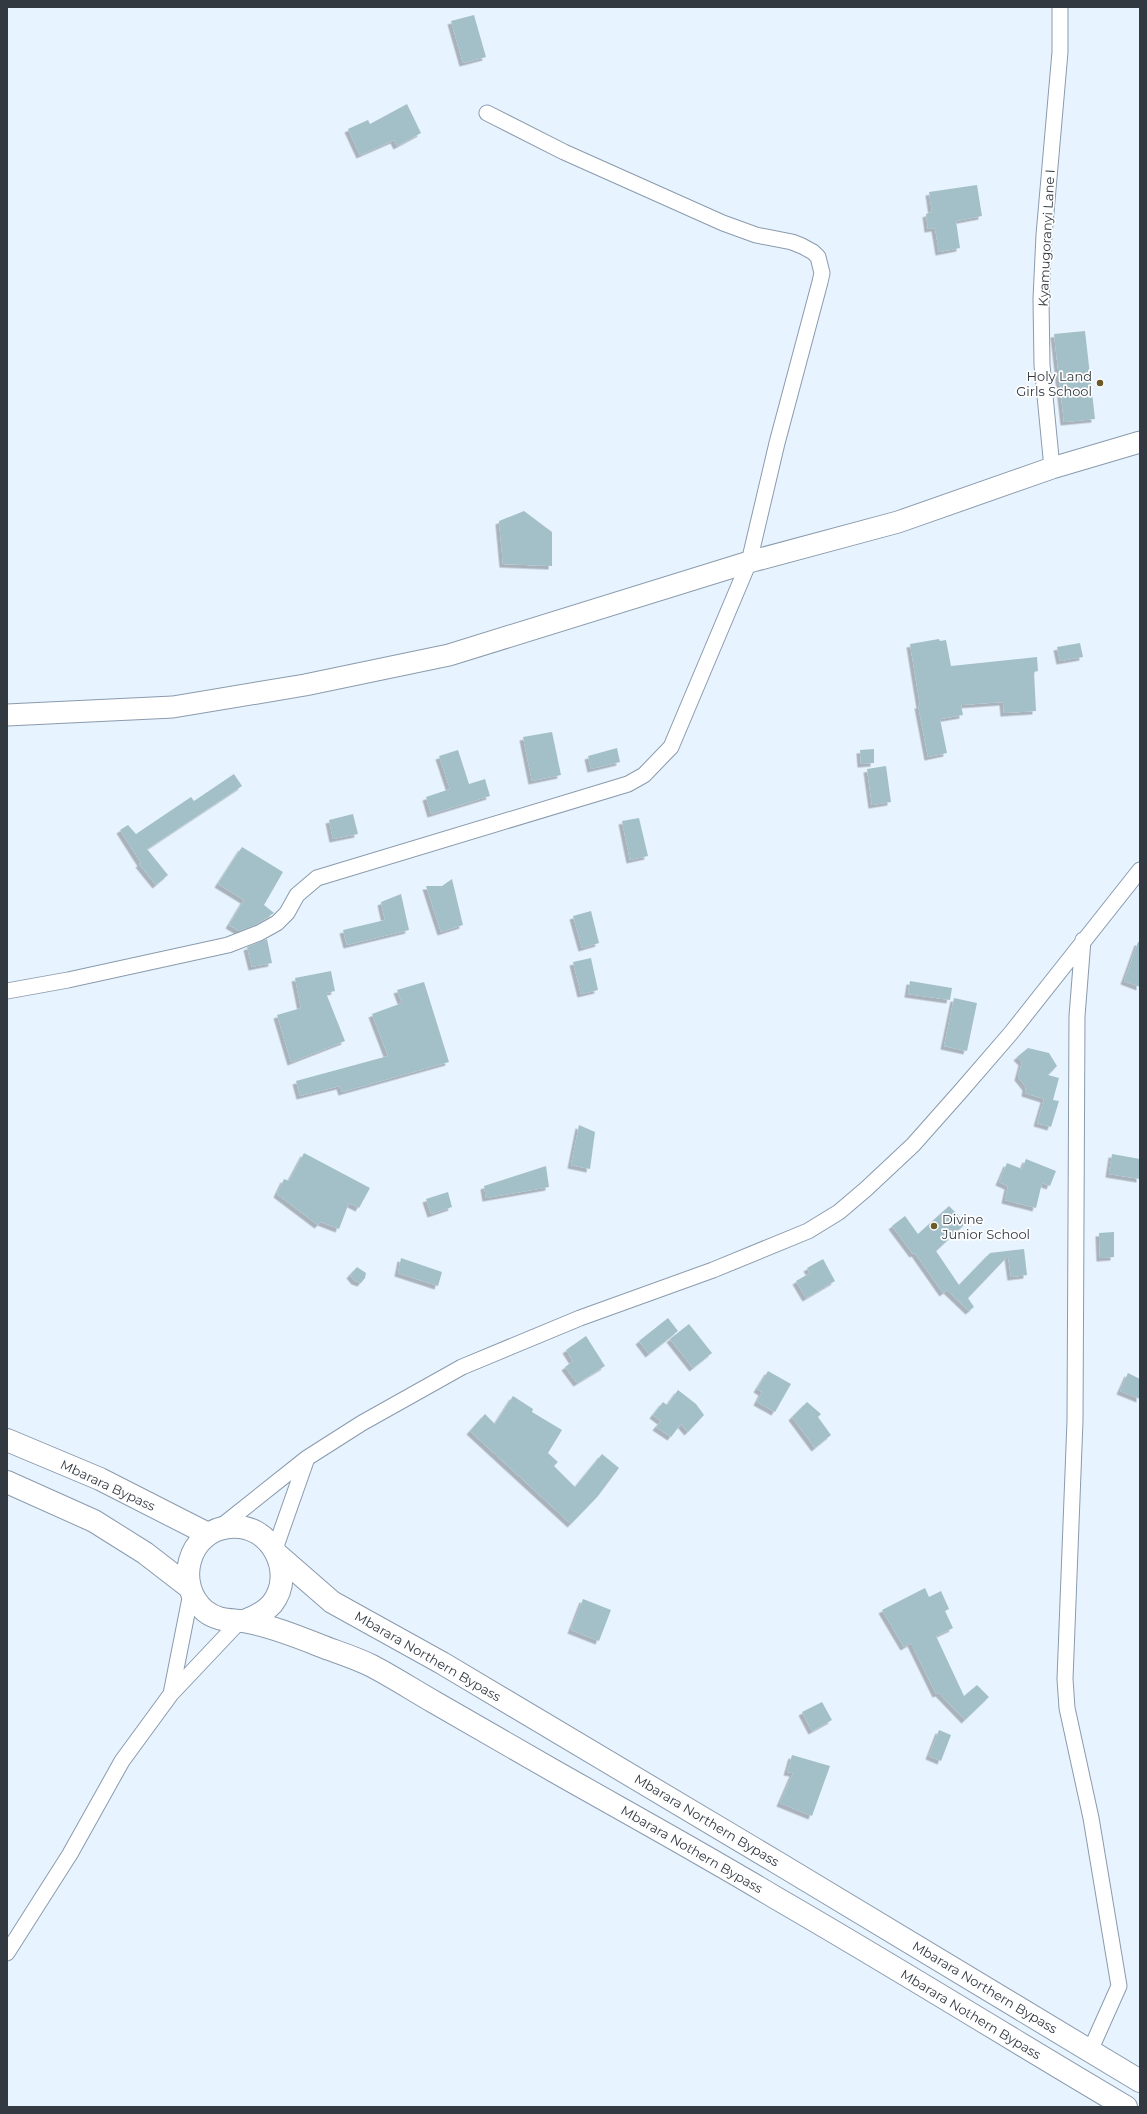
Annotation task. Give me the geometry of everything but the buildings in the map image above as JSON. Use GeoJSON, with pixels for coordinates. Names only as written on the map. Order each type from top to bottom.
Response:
{"type":"FeatureCollection","features":[{"type":"Feature","properties":{"kind":"highway","name":"Mbarara Bypass"},"geometry":{"type":"LineString","coordinates":[[7,1440],[100,1479],[213,1532]]}},
{"type":"Feature","properties":{"kind":"highway"},"geometry":{"type":"LineString","coordinates":[[7,1482],[94,1521],[145,1553],[190,1590]]}},
{"type":"Feature","properties":{"kind":"highway"},"geometry":{"type":"LineString","coordinates":[[230,1527],[243,1527],[261,1535],[276,1552],[282,1572],[280,1589],[272,1604],[260,1615],[242,1622],[224,1621],[210,1615],[198,1606],[190,1590],[187,1568],[194,1549],[213,1532],[230,1527]]}},
{"type":"Feature","properties":{"kind":"highway","name":"Mbarara Northern Bypass"},"geometry":{"type":"LineString","coordinates":[[276,1552],[332,1602],[442,1663],[1140,2081]]}},
{"type":"Feature","properties":{"kind":"highway","name":"Mbarara Nothern Bypass"},"geometry":{"type":"LineString","coordinates":[[242,1622],[290,1634],[369,1664],[774,1896],[1126,2107]]}},
{"type":"Feature","properties":{"kind":"main road"},"geometry":{"type":"LineString","coordinates":[[7,715],[173,708],[305,686],[449,655],[749,562],[898,522],[1052,468],[1140,442]]}},
{"type":"Feature","properties":{"kind":"street","name":"Kyamugoranyi Lane I"},"geometry":{"type":"LineString","coordinates":[[1052,468],[1042,365],[1041,299],[1044,235],[1060,52],[1060,7]]}},
{"type":"Feature","properties":{"kind":"street"},"geometry":{"type":"LineString","coordinates":[[7,991],[68,980],[228,945],[259,933],[277,923],[287,913],[297,895],[317,878],[628,784],[644,775],[670,747],[749,562],[779,436],[820,282],[822,273],[818,257],[813,252],[792,242],[756,236],[716,220],[564,152],[487,113]]}},
{"type":"Feature","properties":{"kind":"street"},"geometry":{"type":"LineString","coordinates":[[213,1532],[307,1458],[362,1423],[462,1367],[580,1318],[713,1270],[808,1230],[839,1212],[913,1145],[955,1098],[1011,1033],[1083,940],[1140,870]]}},
{"type":"Feature","properties":{"kind":"street"},"geometry":{"type":"LineString","coordinates":[[1083,940],[1076,1023],[1075,1421],[1065,1679],[1068,1714],[1091,1818],[1119,1986],[1090,2051]]}},
{"type":"Feature","properties":{"kind":"street"},"geometry":{"type":"LineString","coordinates":[[276,1552],[307,1458]]}},
{"type":"Feature","properties":{"kind":"street"},"geometry":{"type":"LineString","coordinates":[[171,1694],[190,1590]]}},
{"type":"Feature","properties":{"kind":"street"},"geometry":{"type":"LineString","coordinates":[[7,1953],[70,1854],[122,1761],[171,1694],[242,1622]]}},
{"type":"Feature","properties":{"kind":"place","name":"Holy Land Girls School"},"geometry":{"type":"Point","coordinates":[1100,383]}},
{"type":"Feature","properties":{"kind":"place","name":"Divine Junior School"},"geometry":{"type":"Point","coordinates":[934,1226]}}]}
